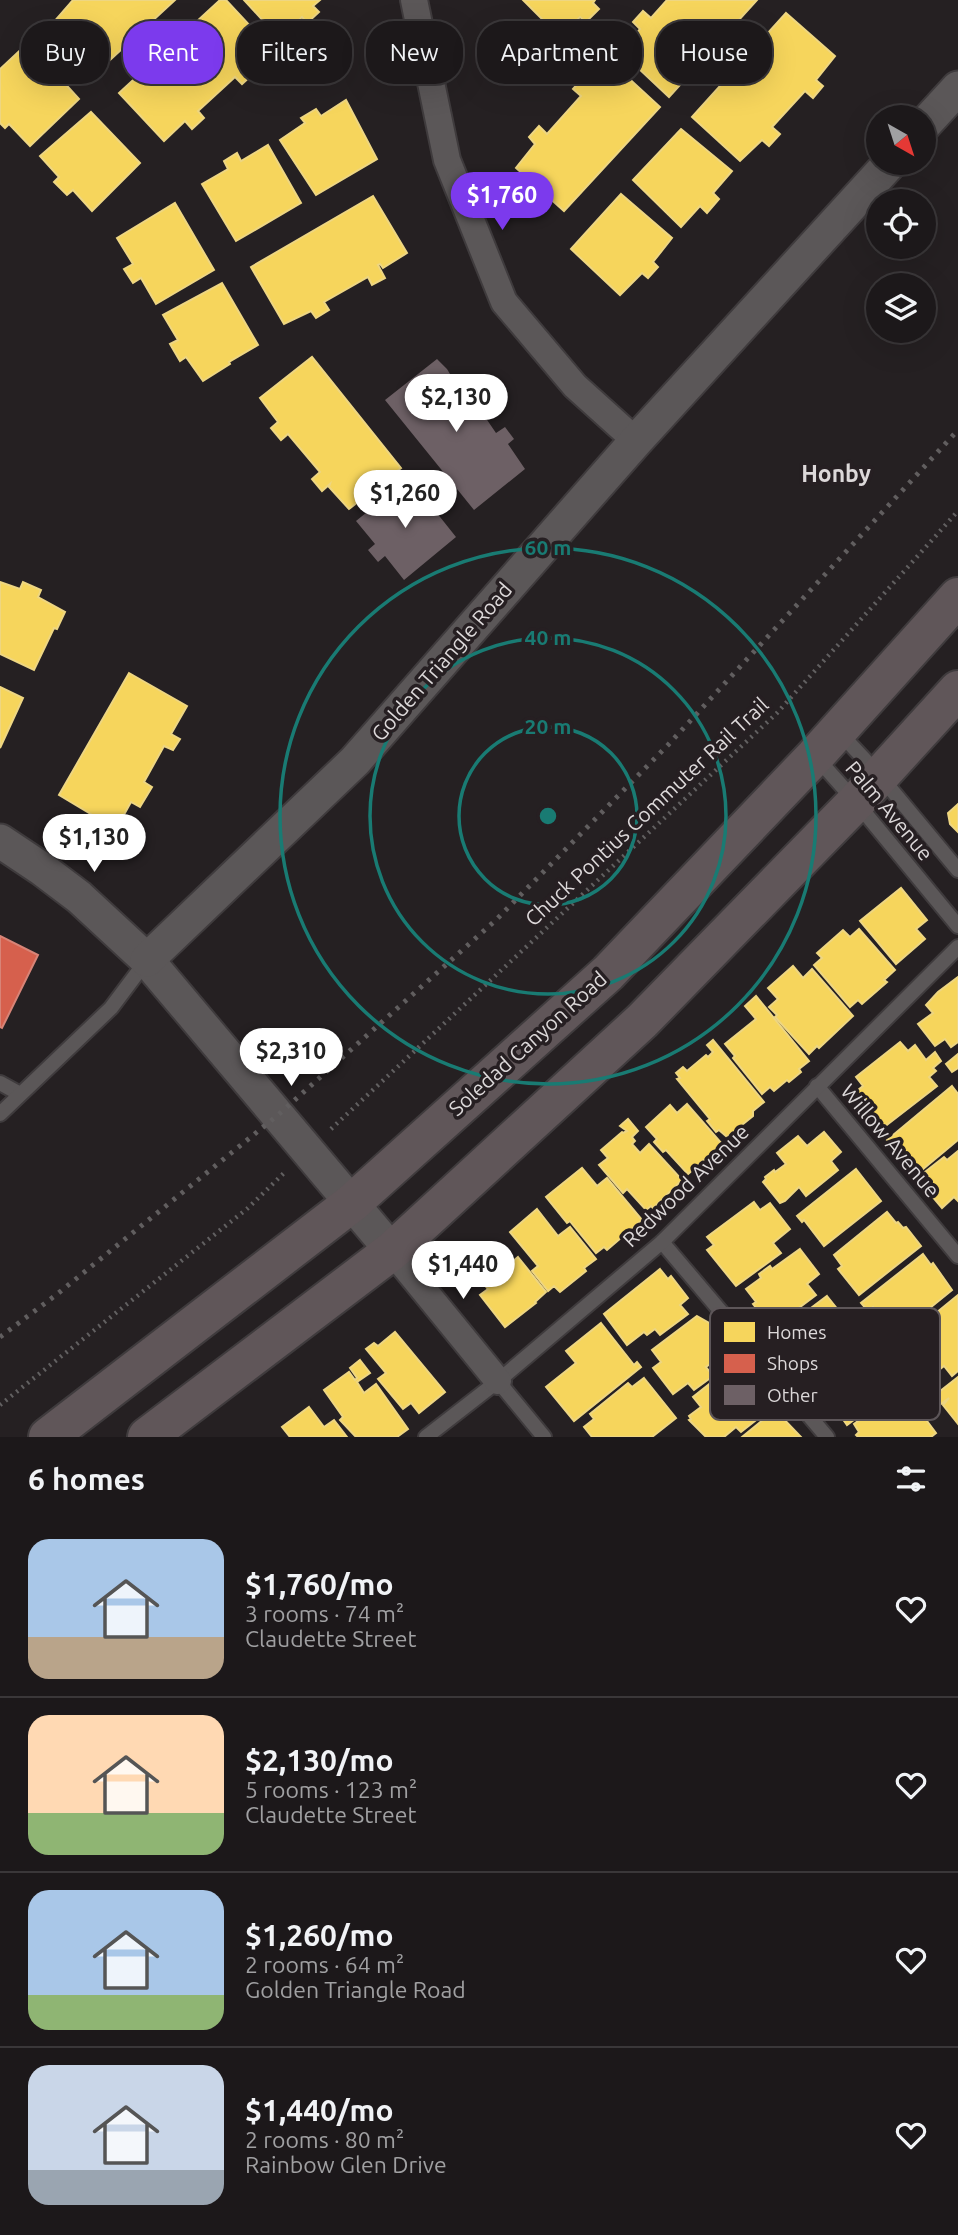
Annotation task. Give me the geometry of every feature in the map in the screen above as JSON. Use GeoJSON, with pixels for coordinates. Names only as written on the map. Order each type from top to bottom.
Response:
{"type":"FeatureCollection","features":[{"type":"Feature","properties":{"kind":"main road","name":"Soledad Canyon Road"},"geometry":{"type":"LineString","coordinates":[[48,1437],[352,1203],[608,973],[826,743],[958,597]]}},
{"type":"Feature","properties":{"kind":"main road"},"geometry":{"type":"LineString","coordinates":[[147,1437],[393,1251],[642,1021],[868,789],[958,690]]}},
{"type":"Feature","properties":{"kind":"street"},"geometry":{"type":"LineString","coordinates":[[414,0],[447,160],[504,302],[575,386],[636,441]]}},
{"type":"Feature","properties":{"kind":"street"},"geometry":{"type":"LineString","coordinates":[[936,112],[958,88]]}},
{"type":"Feature","properties":{"kind":"street","name":"Golden Triangle Road"},"geometry":{"type":"LineString","coordinates":[[147,960],[355,761],[636,441],[879,175]]}},
{"type":"Feature","properties":{"kind":"street"},"geometry":{"type":"LineString","coordinates":[[0,841],[79,897],[147,960],[393,1251],[498,1381]]}},
{"type":"Feature","properties":{"kind":"lane","name":"Palm Avenue"},"geometry":{"type":"LineString","coordinates":[[826,743],[868,789],[958,870]]}},
{"type":"Feature","properties":{"kind":"lane","name":"Palm Avenue"},"geometry":{"type":"LineString","coordinates":[[826,743],[868,789],[958,926]]}},
{"type":"Feature","properties":{"kind":"lane","name":"Redwood Avenue"},"geometry":{"type":"LineString","coordinates":[[426,1437],[498,1381],[662,1242],[958,947]]}},
{"type":"Feature","properties":{"kind":"lane"},"geometry":{"type":"LineString","coordinates":[[0,1114],[111,1009],[147,960]]}},
{"type":"Feature","properties":{"kind":"lane"},"geometry":{"type":"LineString","coordinates":[[0,1083],[20,1094]]}},
{"type":"Feature","properties":{"kind":"lane","name":"Willow Avenue"},"geometry":{"type":"LineString","coordinates":[[817,1086],[958,1256]]}},
{"type":"Feature","properties":{"kind":"lane"},"geometry":{"type":"LineString","coordinates":[[662,1242],[718,1308]]}},
{"type":"Feature","properties":{"kind":"lane"},"geometry":{"type":"LineString","coordinates":[[498,1381],[544,1437]]}},
{"type":"Feature","properties":{"kind":"lane"},"geometry":{"type":"LineString","coordinates":[[813,1420],[827,1437]]}},
{"type":"Feature","properties":{"kind":"path","name":"Chuck Pontius Commuter Rail Trail"},"geometry":{"type":"LineString","coordinates":[[341,1119],[777,713],[958,511]]}},
{"type":"Feature","properties":{"kind":"path"},"geometry":{"type":"LineString","coordinates":[[0,1405],[121,1311],[269,1188]]}},
{"type":"Feature","properties":{"kind":"building: Homes"},"geometry":{"type":"Polygon","coordinates":[[[73,0],[175,0],[152,21],[123,21],[123,48],[109,61],[109,21],[55,21],[73,0]]]}},
{"type":"Feature","properties":{"kind":"building: Homes"},"geometry":{"type":"Polygon","coordinates":[[[220,0],[226,0],[246,21],[237,21],[237,79],[235,77],[198,111],[204,118],[192,129],[185,121],[164,141],[119,93],[129,84],[223,84],[223,21],[197,21],[220,0]]]}},
{"type":"Feature","properties":{"kind":"building: Homes"},"geometry":{"type":"Polygon","coordinates":[[[244,0],[320,0],[313,6],[319,12],[309,21],[302,17],[298,21],[263,21],[244,0]]]}},
{"type":"Feature","properties":{"kind":"building: Homes"},"geometry":{"type":"Polygon","coordinates":[[[523,0],[595,0],[593,3],[599,9],[587,21],[580,17],[576,21],[544,21],[523,0]]]}},
{"type":"Feature","properties":{"kind":"building: Homes"},"geometry":{"type":"Polygon","coordinates":[[[667,0],[757,0],[738,21],[656,21],[656,84],[681,84],[669,97],[642,72],[642,21],[634,21],[643,11],[651,18],[667,0]]]}},
{"type":"Feature","properties":{"kind":"building: Homes"},"geometry":{"type":"Polygon","coordinates":[[[786,13],[835,56],[816,80],[823,86],[813,98],[805,91],[772,127],[780,134],[769,146],[762,140],[740,161],[692,117],[722,84],[772,84],[772,28],[786,13]]]}},
{"type":"Feature","properties":{"kind":"building: Homes"},"geometry":{"type":"Polygon","coordinates":[[[21,50],[21,84],[65,84],[79,99],[30,146],[9,124],[5,128],[0,123],[0,69],[21,50]]]}},
{"type":"Feature","properties":{"kind":"building: Homes"},"geometry":{"type":"Polygon","coordinates":[[[578,84],[635,84],[660,107],[564,211],[516,168],[535,144],[529,137],[539,126],[547,134],[581,96],[573,89],[578,84]]]}},
{"type":"Feature","properties":{"kind":"building: Homes"},"geometry":{"type":"Polygon","coordinates":[[[346,100],[377,159],[316,195],[280,140],[305,123],[301,118],[316,109],[321,116],[346,100]]]}},
{"type":"Feature","properties":{"kind":"building: Homes"},"geometry":{"type":"Polygon","coordinates":[[[91,112],[140,163],[92,211],[73,190],[67,195],[54,182],[59,177],[40,156],[91,112]]]}},
{"type":"Feature","properties":{"kind":"building: Homes"},"geometry":{"type":"Polygon","coordinates":[[[681,129],[732,171],[713,193],[719,199],[707,213],[700,206],[681,227],[633,180],[681,129]]]}},
{"type":"Feature","properties":{"kind":"building: Homes"},"geometry":{"type":"Polygon","coordinates":[[[268,145],[301,203],[236,241],[202,184],[228,169],[224,161],[237,153],[241,161],[268,145]]]}},
{"type":"Feature","properties":{"kind":"building: Homes"},"geometry":{"type":"Polygon","coordinates":[[[621,194],[672,238],[653,262],[658,267],[648,278],[642,273],[620,295],[571,249],[621,194]]]}},
{"type":"Feature","properties":{"kind":"building: Homes"},"geometry":{"type":"Polygon","coordinates":[[[373,196],[407,253],[383,268],[378,265],[385,278],[372,285],[368,277],[324,302],[329,310],[316,318],[311,311],[284,324],[251,267],[373,196]]]}},
{"type":"Feature","properties":{"kind":"building: Homes"},"geometry":{"type":"Polygon","coordinates":[[[175,203],[214,270],[156,304],[141,278],[133,283],[124,269],[133,264],[117,238],[175,203]]]}},
{"type":"Feature","properties":{"kind":"building: Homes"},"geometry":{"type":"Polygon","coordinates":[[[222,283],[258,345],[203,381],[186,357],[180,361],[170,344],[178,340],[163,315],[222,283]]]}},
{"type":"Feature","properties":{"kind":"building: Homes"},"geometry":{"type":"Polygon","coordinates":[[[312,357],[401,468],[349,509],[329,487],[330,484],[322,491],[312,479],[320,472],[288,434],[281,440],[271,428],[278,422],[260,398],[312,357]]]}},
{"type":"Feature","properties":{"kind":"building: Homes"},"geometry":{"type":"Polygon","coordinates":[[[0,582],[20,589],[23,582],[41,590],[38,597],[65,612],[57,629],[54,628],[34,670],[0,654],[0,582]]]}},
{"type":"Feature","properties":{"kind":"building: Homes"},"geometry":{"type":"Polygon","coordinates":[[[129,673],[187,706],[171,734],[180,739],[173,750],[164,746],[144,782],[152,787],[140,807],[131,802],[116,829],[59,795],[129,673]]]}},
{"type":"Feature","properties":{"kind":"building: Homes"},"geometry":{"type":"Polygon","coordinates":[[[0,687],[23,698],[0,748],[0,687]]]}},
{"type":"Feature","properties":{"kind":"building: Homes"},"geometry":{"type":"Polygon","coordinates":[[[958,804],[958,832],[950,824],[948,813],[958,804]]]}},
{"type":"Feature","properties":{"kind":"building: Homes"},"geometry":{"type":"Polygon","coordinates":[[[901,888],[927,920],[916,929],[925,939],[896,964],[860,921],[901,888]]]}},
{"type":"Feature","properties":{"kind":"building: Homes"},"geometry":{"type":"Polygon","coordinates":[[[859,929],[895,970],[884,980],[887,982],[862,1004],[858,1000],[850,1007],[814,965],[822,958],[817,953],[843,930],[850,937],[859,929]]]}},
{"type":"Feature","properties":{"kind":"building: Homes"},"geometry":{"type":"Polygon","coordinates":[[[793,966],[803,978],[812,969],[853,1016],[809,1054],[769,1007],[778,999],[768,988],[793,966]]]}},
{"type":"Feature","properties":{"kind":"building: Homes"},"geometry":{"type":"Polygon","coordinates":[[[958,977],[958,1042],[951,1047],[945,1039],[935,1046],[918,1024],[933,1013],[926,1005],[958,977]]]}},
{"type":"Feature","properties":{"kind":"building: Homes"},"geometry":{"type":"Polygon","coordinates":[[[756,996],[809,1061],[789,1082],[787,1080],[774,1091],[770,1087],[762,1094],[725,1044],[756,1019],[745,1006],[756,996]]]}},
{"type":"Feature","properties":{"kind":"building: Homes"},"geometry":{"type":"Polygon","coordinates":[[[713,1040],[764,1102],[753,1111],[753,1116],[727,1137],[719,1130],[716,1132],[707,1121],[710,1119],[677,1079],[680,1078],[676,1073],[683,1067],[687,1071],[706,1055],[708,1057],[713,1052],[707,1045],[713,1040]]]}},
{"type":"Feature","properties":{"kind":"building: Homes"},"geometry":{"type":"Polygon","coordinates":[[[900,1042],[908,1051],[915,1045],[926,1060],[935,1052],[941,1061],[933,1068],[936,1071],[929,1077],[937,1086],[883,1128],[853,1094],[863,1086],[856,1077],[900,1042]]]}},
{"type":"Feature","properties":{"kind":"building: Homes"},"geometry":{"type":"Polygon","coordinates":[[[958,1054],[958,1068],[952,1072],[946,1064],[958,1054]]]}},
{"type":"Feature","properties":{"kind":"building: Homes"},"geometry":{"type":"Polygon","coordinates":[[[952,1086],[958,1094],[958,1140],[917,1174],[887,1140],[952,1086]]]}},
{"type":"Feature","properties":{"kind":"building: Homes"},"geometry":{"type":"Polygon","coordinates":[[[687,1104],[722,1144],[688,1174],[666,1150],[663,1152],[654,1142],[657,1139],[646,1127],[670,1105],[677,1113],[687,1104]]]}},
{"type":"Feature","properties":{"kind":"building: Homes"},"geometry":{"type":"Polygon","coordinates":[[[628,1119],[638,1131],[632,1137],[635,1141],[632,1144],[640,1153],[649,1144],[682,1180],[653,1208],[651,1206],[646,1210],[627,1189],[623,1193],[599,1165],[608,1158],[601,1150],[622,1132],[627,1131],[620,1126],[628,1119]]]}},
{"type":"Feature","properties":{"kind":"building: Homes"},"geometry":{"type":"Polygon","coordinates":[[[824,1132],[841,1152],[831,1161],[838,1170],[806,1196],[799,1187],[780,1203],[763,1182],[765,1177],[786,1164],[777,1153],[798,1136],[807,1146],[824,1132]]]}},
{"type":"Feature","properties":{"kind":"building: Homes"},"geometry":{"type":"Polygon","coordinates":[[[958,1151],[958,1201],[954,1197],[942,1208],[920,1182],[928,1176],[925,1172],[944,1157],[947,1160],[958,1151]]]}},
{"type":"Feature","properties":{"kind":"building: Homes"},"geometry":{"type":"Polygon","coordinates":[[[582,1168],[597,1186],[607,1178],[642,1220],[607,1250],[604,1247],[596,1253],[546,1197],[582,1168]]]}},
{"type":"Feature","properties":{"kind":"building: Homes"},"geometry":{"type":"Polygon","coordinates":[[[856,1169],[881,1201],[824,1246],[804,1220],[802,1222],[797,1216],[856,1169]]]}},
{"type":"Feature","properties":{"kind":"building: Homes"},"geometry":{"type":"Polygon","coordinates":[[[754,1202],[760,1210],[770,1203],[790,1229],[773,1243],[781,1253],[736,1286],[707,1250],[714,1245],[707,1237],[754,1202]]]}},
{"type":"Feature","properties":{"kind":"building: Homes"},"geometry":{"type":"Polygon","coordinates":[[[537,1209],[558,1236],[570,1227],[596,1259],[560,1292],[554,1286],[548,1291],[532,1271],[538,1266],[510,1232],[537,1209]]]}},
{"type":"Feature","properties":{"kind":"building: Homes"},"geometry":{"type":"Polygon","coordinates":[[[887,1212],[896,1223],[906,1227],[921,1246],[859,1295],[838,1269],[842,1266],[834,1255],[887,1212]]]}},
{"type":"Feature","properties":{"kind":"building: Homes"},"geometry":{"type":"Polygon","coordinates":[[[800,1249],[819,1274],[807,1284],[816,1295],[799,1308],[756,1308],[753,1304],[756,1302],[746,1289],[761,1278],[759,1274],[770,1266],[772,1269],[800,1249]]]}},
{"type":"Feature","properties":{"kind":"building: Homes"},"geometry":{"type":"Polygon","coordinates":[[[923,1254],[931,1265],[933,1263],[952,1290],[930,1308],[865,1308],[861,1303],[923,1254]]]}},
{"type":"Feature","properties":{"kind":"building: Homes"},"geometry":{"type":"Polygon","coordinates":[[[518,1257],[546,1292],[505,1327],[480,1295],[488,1289],[478,1277],[500,1260],[506,1267],[518,1257]]]}},
{"type":"Feature","properties":{"kind":"building: Homes"},"geometry":{"type":"Polygon","coordinates":[[[660,1269],[668,1279],[671,1276],[688,1298],[680,1305],[688,1314],[660,1335],[655,1329],[647,1335],[644,1332],[627,1345],[604,1314],[660,1269]]]}},
{"type":"Feature","properties":{"kind":"building: Homes"},"geometry":{"type":"Polygon","coordinates":[[[958,1295],[958,1371],[952,1376],[944,1366],[940,1369],[940,1310],[958,1295]]]}},
{"type":"Feature","properties":{"kind":"building: Homes"},"geometry":{"type":"Polygon","coordinates":[[[827,1296],[837,1308],[811,1308],[827,1296]]]}},
{"type":"Feature","properties":{"kind":"building: Homes"},"geometry":{"type":"Polygon","coordinates":[[[697,1316],[710,1323],[710,1364],[706,1367],[710,1378],[694,1390],[688,1383],[673,1394],[653,1368],[661,1362],[652,1350],[697,1316]]]}},
{"type":"Feature","properties":{"kind":"building: Homes"},"geometry":{"type":"Polygon","coordinates":[[[601,1323],[634,1365],[637,1362],[641,1367],[574,1421],[546,1387],[576,1363],[566,1351],[601,1323]]]}},
{"type":"Feature","properties":{"kind":"building: Homes"},"geometry":{"type":"Polygon","coordinates":[[[395,1332],[445,1392],[419,1413],[411,1403],[403,1409],[378,1379],[386,1373],[366,1349],[374,1343],[378,1346],[395,1332]]]}},
{"type":"Feature","properties":{"kind":"building: Homes"},"geometry":{"type":"Polygon","coordinates":[[[360,1360],[370,1373],[357,1382],[364,1393],[376,1384],[408,1429],[397,1437],[356,1437],[340,1420],[343,1417],[324,1390],[349,1372],[355,1380],[357,1378],[350,1368],[360,1360]]]}},
{"type":"Feature","properties":{"kind":"building: Homes"},"geometry":{"type":"Polygon","coordinates":[[[958,1377],[958,1424],[943,1405],[949,1398],[940,1403],[940,1391],[958,1377]]]}},
{"type":"Feature","properties":{"kind":"building: Homes"},"geometry":{"type":"Polygon","coordinates":[[[644,1378],[676,1418],[652,1437],[592,1437],[584,1427],[594,1419],[590,1414],[628,1383],[632,1387],[644,1378]]]}},
{"type":"Feature","properties":{"kind":"building: Homes"},"geometry":{"type":"Polygon","coordinates":[[[710,1384],[710,1420],[756,1420],[741,1432],[736,1427],[724,1437],[706,1437],[689,1420],[689,1416],[701,1407],[693,1397],[710,1384]]]}},
{"type":"Feature","properties":{"kind":"building: Homes"},"geometry":{"type":"Polygon","coordinates":[[[309,1407],[324,1427],[334,1420],[347,1437],[290,1437],[282,1427],[309,1407]]]}},
{"type":"Feature","properties":{"kind":"building: Homes"},"geometry":{"type":"Polygon","coordinates":[[[763,1420],[785,1420],[801,1437],[742,1437],[763,1420]]]}},
{"type":"Feature","properties":{"kind":"building: Homes"},"geometry":{"type":"Polygon","coordinates":[[[859,1420],[928,1420],[936,1433],[931,1437],[858,1437],[856,1435],[859,1432],[854,1424],[859,1420]]]}},
{"type":"Feature","properties":{"kind":"building: Shops"},"geometry":{"type":"Polygon","coordinates":[[[0,936],[38,955],[2,1028],[0,1027],[0,936]]]}},
{"type":"Feature","properties":{"kind":"building: Other"},"geometry":{"type":"Polygon","coordinates":[[[437,359],[456,384],[465,377],[474,388],[465,395],[481,411],[496,433],[505,427],[514,439],[508,444],[525,469],[474,510],[385,400],[437,359]]]}},
{"type":"Feature","properties":{"kind":"building: Other"},"geometry":{"type":"Polygon","coordinates":[[[409,478],[456,537],[404,580],[385,556],[378,562],[368,550],[375,544],[356,521],[409,478]]]}},
{"type":"Feature","properties":{"kind":"railway"},"geometry":{"type":"LineString","coordinates":[[0,1337],[56,1295],[278,1115],[497,919],[668,745],[958,430]]}},
{"type":"Feature","properties":{"kind":"district","name":"Honby"},"geometry":{"type":"Point","coordinates":[836,474]}}]}
